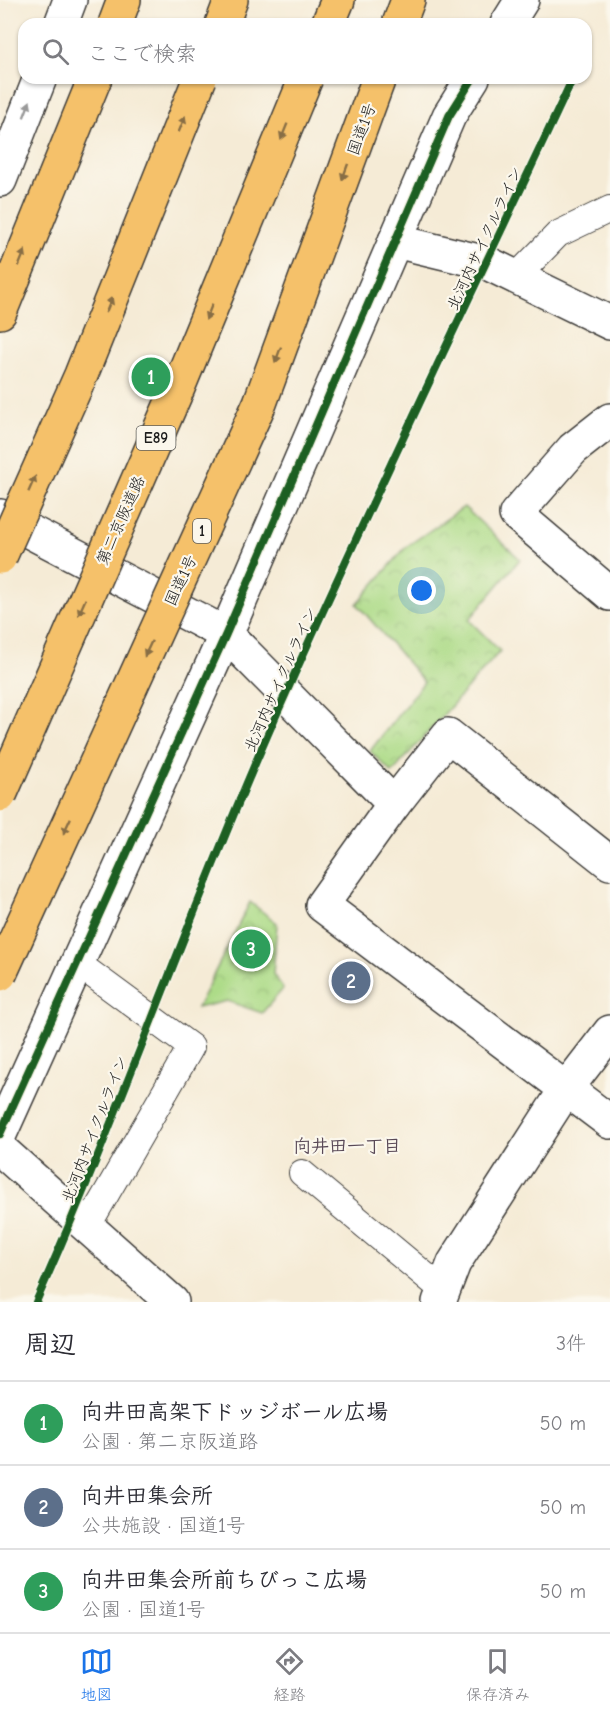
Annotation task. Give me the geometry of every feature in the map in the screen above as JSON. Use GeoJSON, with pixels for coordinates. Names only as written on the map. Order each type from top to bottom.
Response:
{"type":"FeatureCollection","features":[{"type":"Feature","properties":{"kind":"highway"},"geometry":{"type":"LineString","coordinates":[[117,18],[124,0]]}},
{"type":"Feature","properties":{"kind":"highway"},"geometry":{"type":"LineString","coordinates":[[224,18],[231,0]]}},
{"type":"Feature","properties":{"kind":"highway"},"geometry":{"type":"LineString","coordinates":[[330,18],[338,0]]}},
{"type":"Feature","properties":{"kind":"highway"},"geometry":{"type":"LineString","coordinates":[[401,18],[408,0]]}},
{"type":"Feature","properties":{"kind":"highway"},"geometry":{"type":"LineString","coordinates":[[0,312],[93,84]]}},
{"type":"Feature","properties":{"kind":"highway"},"geometry":{"type":"LineString","coordinates":[[0,557],[81,375],[198,84]]}},
{"type":"Feature","properties":{"kind":"highway","name":"第二京阪道路"},"geometry":{"type":"LineString","coordinates":[[0,795],[178,388],[304,84]]}},
{"type":"Feature","properties":{"kind":"highway","name":"国道1号"},"geometry":{"type":"LineString","coordinates":[[0,974],[260,403],[377,84]]}},
{"type":"Feature","properties":{"kind":"street"},"geometry":{"type":"LineString","coordinates":[[63,18],[70,0]]}},
{"type":"Feature","properties":{"kind":"street"},"geometry":{"type":"LineString","coordinates":[[511,18],[522,0]]}},
{"type":"Feature","properties":{"kind":"street"},"geometry":{"type":"LineString","coordinates":[[0,180],[38,84]]}},
{"type":"Feature","properties":{"kind":"street"},"geometry":{"type":"LineString","coordinates":[[0,1134],[226,634],[449,116],[469,84]]}},
{"type":"Feature","properties":{"kind":"street"},"geometry":{"type":"LineString","coordinates":[[395,241],[487,263],[610,323]]}},
{"type":"Feature","properties":{"kind":"street"},"geometry":{"type":"LineString","coordinates":[[610,420],[573,449],[516,514],[610,594]]}},
{"type":"Feature","properties":{"kind":"street"},"geometry":{"type":"LineString","coordinates":[[0,516],[226,634],[394,804]]}},
{"type":"Feature","properties":{"kind":"street"},"geometry":{"type":"LineString","coordinates":[[610,863],[448,735],[394,804],[322,905],[610,1122]]}},
{"type":"Feature","properties":{"kind":"street"},"geometry":{"type":"LineString","coordinates":[[442,1296],[454,1263],[566,1089],[610,1032]]}},
{"type":"Feature","properties":{"kind":"street"},"geometry":{"type":"LineString","coordinates":[[0,1149],[172,1302]]}},
{"type":"Feature","properties":{"kind":"lane"},"geometry":{"type":"LineString","coordinates":[[516,277],[558,234],[610,209]]}},
{"type":"Feature","properties":{"kind":"lane"},"geometry":{"type":"LineString","coordinates":[[77,963],[191,1047],[87,1227]]}},
{"type":"Feature","properties":{"kind":"lane"},"geometry":{"type":"LineString","coordinates":[[302,1173],[442,1296]]}},
{"type":"Feature","properties":{"kind":"green space"},"geometry":{"type":"Polygon","coordinates":[[[464,507],[520,559],[469,620],[500,651],[392,773],[370,751],[424,682],[357,604],[406,547],[464,507]]]}},
{"type":"Feature","properties":{"kind":"green space"},"geometry":{"type":"Polygon","coordinates":[[[250,902],[277,923],[273,974],[283,989],[262,1013],[227,1001],[197,1008],[250,902]]]}},
{"type":"Feature","properties":{"kind":"cycle path"},"geometry":{"type":"LineString","coordinates":[[0,1134],[226,634],[449,116],[469,84]]}},
{"type":"Feature","properties":{"kind":"cycle path","name":"北河内サイクルライン"},"geometry":{"type":"LineString","coordinates":[[36,1302],[100,1150],[253,768],[392,461],[570,84]]}},
{"type":"Feature","properties":{"kind":"place","name":"向井田高架下ドッジボール広場"},"geometry":{"type":"Point","coordinates":[151,377]}},
{"type":"Feature","properties":{"kind":"place","name":"向井田集会所前ちびっこ広場"},"geometry":{"type":"Point","coordinates":[251,949]}},
{"type":"Feature","properties":{"kind":"place","name":"向井田集会所"},"geometry":{"type":"Point","coordinates":[351,981]}},
{"type":"Feature","properties":{"kind":"district","name":"向井田一丁目"},"geometry":{"type":"Point","coordinates":[347,1146]}}]}
